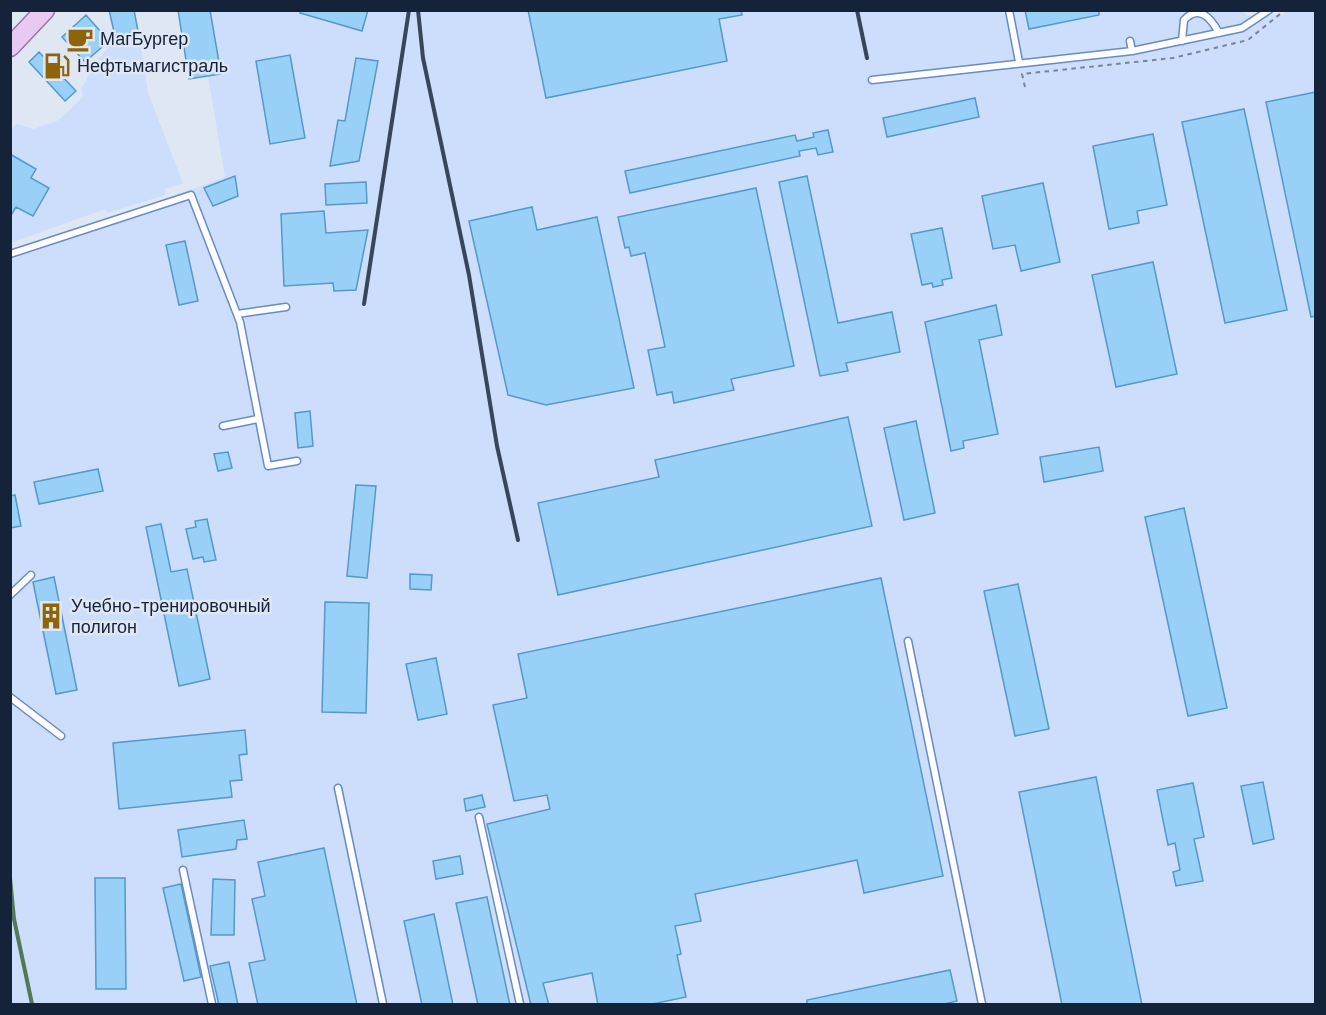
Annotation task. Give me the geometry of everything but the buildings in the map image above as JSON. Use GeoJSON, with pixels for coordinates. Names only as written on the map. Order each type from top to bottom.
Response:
{"type":"FeatureCollection","features":[{"type":"Feature","properties":{"kind":"main road"},"geometry":{"type":"LineString","coordinates":[[10,47],[45,10]]}},
{"type":"Feature","properties":{"kind":"lane"},"geometry":{"type":"LineString","coordinates":[[1009,10],[1019,62]]}},
{"type":"Feature","properties":{"kind":"lane"},"geometry":{"type":"LineString","coordinates":[[872,80],[1132,51],[1242,28],[1259,14],[1269,10]]}},
{"type":"Feature","properties":{"kind":"lane"},"geometry":{"type":"LineString","coordinates":[[1182,41],[1184,20],[1189,14],[1198,12],[1207,16],[1219,33]]}},
{"type":"Feature","properties":{"kind":"lane"},"geometry":{"type":"LineString","coordinates":[[1130,41],[1132,51]]}},
{"type":"Feature","properties":{"kind":"lane"},"geometry":{"type":"LineString","coordinates":[[10,254],[192,195],[237,315],[268,466],[297,461]]}},
{"type":"Feature","properties":{"kind":"lane"},"geometry":{"type":"LineString","coordinates":[[237,315],[286,307]]}},
{"type":"Feature","properties":{"kind":"lane"},"geometry":{"type":"LineString","coordinates":[[223,426],[258,419]]}},
{"type":"Feature","properties":{"kind":"lane"},"geometry":{"type":"LineString","coordinates":[[10,596],[31,575]]}},
{"type":"Feature","properties":{"kind":"lane"},"geometry":{"type":"LineString","coordinates":[[908,641],[982,1005]]}},
{"type":"Feature","properties":{"kind":"lane"},"geometry":{"type":"LineString","coordinates":[[10,697],[61,736]]}},
{"type":"Feature","properties":{"kind":"lane"},"geometry":{"type":"LineString","coordinates":[[338,788],[383,1005]]}},
{"type":"Feature","properties":{"kind":"lane"},"geometry":{"type":"LineString","coordinates":[[479,817],[520,1005]]}},
{"type":"Feature","properties":{"kind":"lane"},"geometry":{"type":"LineString","coordinates":[[183,870],[212,1005]]}},
{"type":"Feature","properties":{"kind":"shaded area"},"geometry":{"type":"Polygon","coordinates":[[[1241,10],[1247,16],[1282,15],[1288,11],[1315,11],[1315,1004],[11,1004],[11,256],[225,177],[197,11],[1241,10]]]}},
{"type":"Feature","properties":{"kind":"shaded area"},"geometry":{"type":"Polygon","coordinates":[[[139,33],[148,93],[183,183],[165,189],[165,195],[107,213],[105,209],[11,243],[11,128],[17,124],[34,129],[59,120],[83,97],[81,89],[98,59],[117,39],[139,33]]]}},
{"type":"Feature","properties":{"kind":"waterway"},"geometry":{"type":"LineString","coordinates":[[10,878],[14,919],[32,1004]]}},
{"type":"Feature","properties":{"kind":"railway"},"geometry":{"type":"LineString","coordinates":[[364,304],[409,10]]}},
{"type":"Feature","properties":{"kind":"railway"},"geometry":{"type":"LineString","coordinates":[[418,10],[423,58],[469,275],[497,446],[518,540]]}},
{"type":"Feature","properties":{"kind":"railway"},"geometry":{"type":"LineString","coordinates":[[857,10],[867,58]]}},
{"type":"Feature","properties":{"kind":"place","name":"МагБургер"},"geometry":{"type":"Point","coordinates":[80,39]}},
{"type":"Feature","properties":{"kind":"place","name":"Нефтьмагистраль"},"geometry":{"type":"Point","coordinates":[57,66]}},
{"type":"Feature","properties":{"kind":"place","name":"Учебно-тренировочный полигон"},"geometry":{"type":"Point","coordinates":[51,616]}}]}
